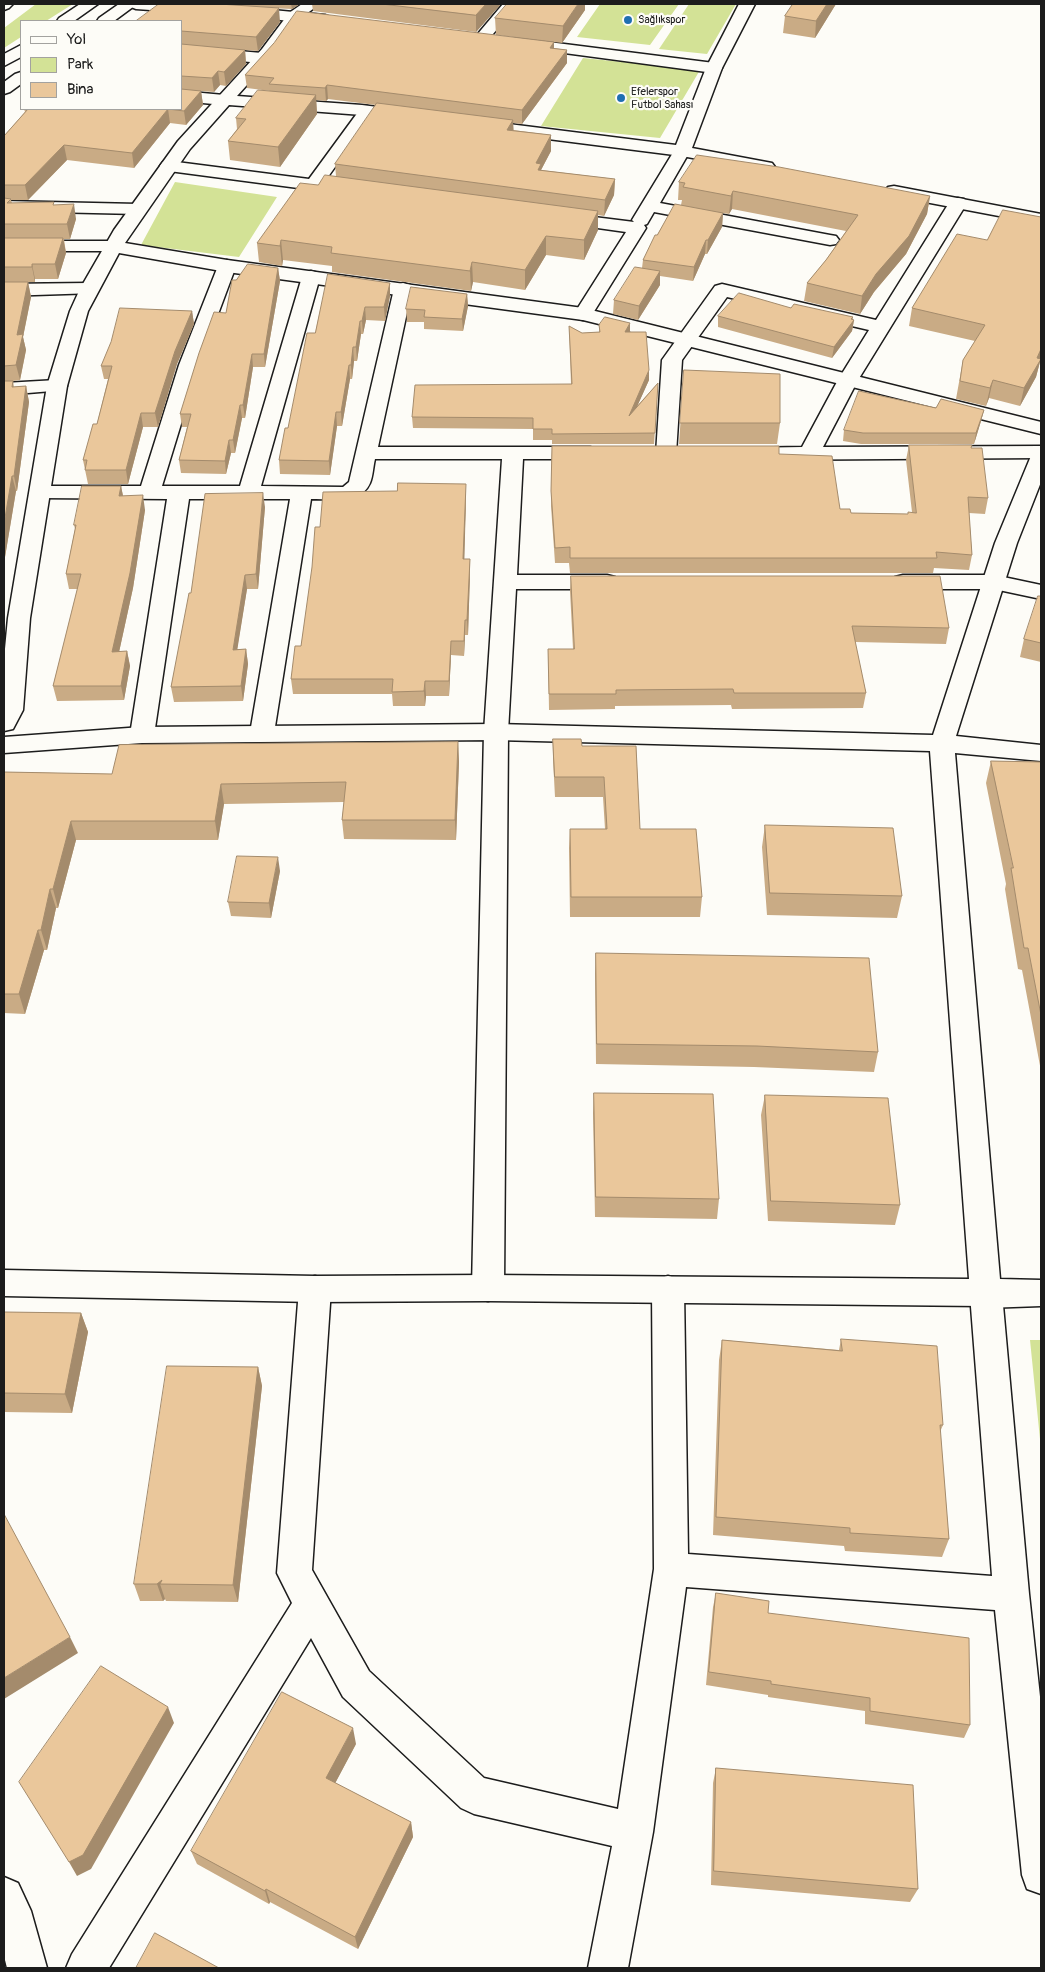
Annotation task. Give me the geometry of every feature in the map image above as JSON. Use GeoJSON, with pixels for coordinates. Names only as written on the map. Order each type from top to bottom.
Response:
{"type":"FeatureCollection","features":[{"type":"Feature","properties":{"kind":"main road"},"geometry":{"type":"LineString","coordinates":[[66,20],[90,4]]}},
{"type":"Feature","properties":{"kind":"main road"},"geometry":{"type":"LineString","coordinates":[[105,20],[129,4]]}},
{"type":"Feature","properties":{"kind":"main road"},"geometry":{"type":"LineString","coordinates":[[136,4],[205,9]]}},
{"type":"Feature","properties":{"kind":"main road"},"geometry":{"type":"LineString","coordinates":[[4,723],[11,710],[19,618],[57,386],[79,311],[113,246],[184,146],[262,58],[294,16],[312,4]]}},
{"type":"Feature","properties":{"kind":"main road"},"geometry":{"type":"LineString","coordinates":[[482,38],[511,4]]}},
{"type":"Feature","properties":{"kind":"main road"},"geometry":{"type":"LineString","coordinates":[[583,314],[637,228],[682,151],[714,68],[747,4]]}},
{"type":"Feature","properties":{"kind":"main road"},"geometry":{"type":"LineString","coordinates":[[225,11],[344,22]]}},
{"type":"Feature","properties":{"kind":"main road"},"geometry":{"type":"LineString","coordinates":[[462,36],[714,68]]}},
{"type":"Feature","properties":{"kind":"main road"},"geometry":{"type":"LineString","coordinates":[[4,61],[20,51]]}},
{"type":"Feature","properties":{"kind":"main road"},"geometry":{"type":"LineString","coordinates":[[182,51],[262,58]]}},
{"type":"Feature","properties":{"kind":"main road"},"geometry":{"type":"LineString","coordinates":[[182,96],[367,111],[426,118]]}},
{"type":"Feature","properties":{"kind":"main road"},"geometry":{"type":"LineString","coordinates":[[314,186],[367,111]]}},
{"type":"Feature","properties":{"kind":"main road"},"geometry":{"type":"LineString","coordinates":[[466,123],[682,151],[787,171]]}},
{"type":"Feature","properties":{"kind":"main road"},"geometry":{"type":"LineString","coordinates":[[169,166],[351,190]]}},
{"type":"Feature","properties":{"kind":"main road"},"geometry":{"type":"LineString","coordinates":[[882,189],[1041,219]]}},
{"type":"Feature","properties":{"kind":"main road"},"geometry":{"type":"LineString","coordinates":[[809,454],[848,380],[958,203]]}},
{"type":"Feature","properties":{"kind":"main road"},"geometry":{"type":"LineString","coordinates":[[4,206],[138,210]]}},
{"type":"Feature","properties":{"kind":"main road"},"geometry":{"type":"LineString","coordinates":[[649,206],[830,240]]}},
{"type":"Feature","properties":{"kind":"main road"},"geometry":{"type":"LineString","coordinates":[[550,216],[637,228]]}},
{"type":"Feature","properties":{"kind":"main road"},"geometry":{"type":"LineString","coordinates":[[4,246],[113,246],[227,266],[583,314],[1041,428]]}},
{"type":"Feature","properties":{"kind":"main road"},"geometry":{"type":"LineString","coordinates":[[148,493],[189,365],[227,266]]}},
{"type":"Feature","properties":{"kind":"main road"},"geometry":{"type":"LineString","coordinates":[[249,492],[311,277]]}},
{"type":"Feature","properties":{"kind":"main road"},"geometry":{"type":"LineString","coordinates":[[4,290],[89,289]]}},
{"type":"Feature","properties":{"kind":"main road"},"geometry":{"type":"LineString","coordinates":[[41,492],[348,493],[359,484],[403,289]]}},
{"type":"Feature","properties":{"kind":"main road"},"geometry":{"type":"LineString","coordinates":[[666,454],[672,360],[722,290],[881,327]]}},
{"type":"Feature","properties":{"kind":"main road"},"geometry":{"type":"LineString","coordinates":[[4,390],[57,386]]}},
{"type":"Feature","properties":{"kind":"main road"},"geometry":{"type":"LineString","coordinates":[[367,453],[609,454]]}},
{"type":"Feature","properties":{"kind":"main road"},"geometry":{"type":"LineString","coordinates":[[488,1288],[496,732],[513,453]]}},
{"type":"Feature","properties":{"kind":"main road"},"geometry":{"type":"LineString","coordinates":[[724,454],[1041,454],[1006,543],[942,743],[1012,1594],[1041,1876]]}},
{"type":"Feature","properties":{"kind":"main road"},"geometry":{"type":"LineString","coordinates":[[142,735],[179,492]]}},
{"type":"Feature","properties":{"kind":"main road"},"geometry":{"type":"LineString","coordinates":[[262,733],[302,492]]}},
{"type":"Feature","properties":{"kind":"main road"},"geometry":{"type":"LineString","coordinates":[[506,582],[626,582]]}},
{"type":"Feature","properties":{"kind":"main road"},"geometry":{"type":"LineString","coordinates":[[884,582],[994,582],[1041,592]]}},
{"type":"Feature","properties":{"kind":"main road"},"geometry":{"type":"LineString","coordinates":[[4,745],[142,735],[496,732],[942,743],[1041,753]]}},
{"type":"Feature","properties":{"kind":"main road"},"geometry":{"type":"LineString","coordinates":[[4,1283],[315,1288],[1041,1293]]}},
{"type":"Feature","properties":{"kind":"main road"},"geometry":{"type":"LineString","coordinates":[[315,1288],[294,1572],[356,1684],[474,1796],[634,1832]]}},
{"type":"Feature","properties":{"kind":"main road"},"geometry":{"type":"LineString","coordinates":[[608,1968],[634,1832],[671,1569],[668,1289]]}},
{"type":"Feature","properties":{"kind":"main road"},"geometry":{"type":"LineString","coordinates":[[671,1569],[1012,1594]]}},
{"type":"Feature","properties":{"kind":"main road"},"geometry":{"type":"LineString","coordinates":[[86,1968],[311,1605]]}},
{"type":"Feature","properties":{"kind":"main road"},"geometry":{"type":"LineString","coordinates":[[4,1897],[11,1911],[27,1968]]}},
{"type":"Feature","properties":{"kind":"green space"},"geometry":{"type":"Polygon","coordinates":[[[36,4],[73,4],[48,20],[20,20],[20,38],[4,48],[4,28],[36,4]]]}},
{"type":"Feature","properties":{"kind":"green space","name":"Sağlıkspor"},"geometry":{"type":"Polygon","coordinates":[[[600,4],[679,4],[650,45],[577,37],[600,4]]]}},
{"type":"Feature","properties":{"kind":"green space"},"geometry":{"type":"Polygon","coordinates":[[[689,4],[736,4],[707,54],[659,49],[689,4]]]}},
{"type":"Feature","properties":{"kind":"green space","name":"Efelerspor Futbol Sahası"},"geometry":{"type":"Polygon","coordinates":[[[583,58],[700,70],[660,138],[541,126],[583,58]]]}},
{"type":"Feature","properties":{"kind":"green space"},"geometry":{"type":"Polygon","coordinates":[[[175,182],[277,197],[239,257],[141,245],[175,182]]]}},
{"type":"Feature","properties":{"kind":"green space"},"geometry":{"type":"Polygon","coordinates":[[[1030,1340],[1041,1340],[1041,1449],[1030,1340]]]}},
{"type":"Feature","properties":{"kind":"building"},"geometry":{"type":"Polygon","coordinates":[[[159,4],[219,4],[279,8],[256,37],[182,31],[182,20],[137,20],[159,4]]]}},
{"type":"Feature","properties":{"kind":"building"},"geometry":{"type":"Polygon","coordinates":[[[382,4],[486,4],[476,15],[382,4]]]}},
{"type":"Feature","properties":{"kind":"building"},"geometry":{"type":"Polygon","coordinates":[[[507,4],[578,4],[563,26],[495,18],[507,4]]]}},
{"type":"Feature","properties":{"kind":"building"},"geometry":{"type":"Polygon","coordinates":[[[793,4],[827,4],[816,21],[785,16],[793,4]]]}},
{"type":"Feature","properties":{"kind":"building"},"geometry":{"type":"Polygon","coordinates":[[[297,11],[554,42],[550,48],[567,50],[522,110],[327,85],[325,88],[269,84],[274,78],[245,75],[274,43],[297,11]]]}},
{"type":"Feature","properties":{"kind":"building"},"geometry":{"type":"Polygon","coordinates":[[[182,44],[245,50],[224,72],[218,71],[212,78],[182,76],[182,44]]]}},
{"type":"Feature","properties":{"kind":"building"},"geometry":{"type":"Polygon","coordinates":[[[182,89],[201,91],[184,111],[176,110],[182,110],[182,89]]]}},
{"type":"Feature","properties":{"kind":"building"},"geometry":{"type":"Polygon","coordinates":[[[258,90],[316,95],[278,147],[228,141],[246,119],[236,118],[258,90]]]}},
{"type":"Feature","properties":{"kind":"building"},"geometry":{"type":"Polygon","coordinates":[[[377,103],[513,120],[507,130],[551,135],[536,163],[541,164],[538,170],[615,179],[605,200],[335,164],[377,103]]]}},
{"type":"Feature","properties":{"kind":"building"},"geometry":{"type":"Polygon","coordinates":[[[27,110],[167,110],[132,153],[64,145],[25,185],[4,185],[4,136],[27,110]]]}},
{"type":"Feature","properties":{"kind":"building"},"geometry":{"type":"Polygon","coordinates":[[[697,155],[779,167],[930,196],[909,236],[876,274],[862,296],[807,283],[858,215],[733,191],[731,196],[683,187],[685,183],[679,182],[697,155]]]}},
{"type":"Feature","properties":{"kind":"building"},"geometry":{"type":"Polygon","coordinates":[[[325,175],[598,211],[584,240],[546,236],[525,270],[472,262],[470,271],[331,253],[332,247],[281,240],[280,246],[257,243],[300,183],[318,185],[325,175]]]}},
{"type":"Feature","properties":{"kind":"building"},"geometry":{"type":"Polygon","coordinates":[[[4,198],[11,199],[7,203],[54,202],[53,205],[74,204],[67,224],[4,224],[4,198]]]}},
{"type":"Feature","properties":{"kind":"building"},"geometry":{"type":"Polygon","coordinates":[[[675,204],[723,213],[708,240],[706,240],[694,267],[643,260],[655,235],[657,235],[675,204]]]}},
{"type":"Feature","properties":{"kind":"building"},"geometry":{"type":"Polygon","coordinates":[[[1003,210],[1041,217],[1041,349],[1037,358],[1041,359],[1024,388],[993,380],[990,388],[960,381],[963,360],[985,325],[912,308],[957,234],[987,240],[1003,210]]]}},
{"type":"Feature","properties":{"kind":"building"},"geometry":{"type":"Polygon","coordinates":[[[4,238],[63,238],[55,264],[32,264],[32,267],[4,267],[4,238]]]}},
{"type":"Feature","properties":{"kind":"building"},"geometry":{"type":"Polygon","coordinates":[[[248,264],[278,268],[264,354],[252,354],[243,405],[240,405],[233,440],[229,440],[225,461],[179,460],[191,414],[180,414],[199,353],[214,312],[226,313],[232,280],[236,280],[248,264]]]}},
{"type":"Feature","properties":{"kind":"building"},"geometry":{"type":"Polygon","coordinates":[[[635,267],[660,271],[639,306],[614,300],[635,267]]]}},
{"type":"Feature","properties":{"kind":"building"},"geometry":{"type":"Polygon","coordinates":[[[328,274],[390,283],[384,307],[365,307],[362,321],[360,321],[356,347],[353,347],[351,365],[349,365],[341,412],[336,412],[329,461],[279,460],[285,428],[288,428],[307,333],[315,333],[328,274]]]}},
{"type":"Feature","properties":{"kind":"building"},"geometry":{"type":"Polygon","coordinates":[[[4,282],[28,282],[17,335],[23,334],[16,365],[4,366],[4,282]]]}},
{"type":"Feature","properties":{"kind":"building"},"geometry":{"type":"Polygon","coordinates":[[[411,287],[467,294],[462,319],[424,317],[425,310],[406,309],[411,287]]]}},
{"type":"Feature","properties":{"kind":"building"},"geometry":{"type":"Polygon","coordinates":[[[739,293],[791,308],[794,304],[853,317],[851,319],[854,320],[834,347],[718,316],[739,293]]]}},
{"type":"Feature","properties":{"kind":"building"},"geometry":{"type":"Polygon","coordinates":[[[120,308],[192,311],[175,351],[155,413],[141,413],[126,470],[85,470],[87,460],[83,460],[93,424],[97,424],[112,366],[101,366],[111,342],[120,308]]]}},
{"type":"Feature","properties":{"kind":"building"},"geometry":{"type":"Polygon","coordinates":[[[605,317],[630,323],[625,332],[646,332],[649,370],[629,416],[658,383],[655,433],[552,434],[552,429],[533,429],[533,418],[412,417],[415,385],[572,384],[569,326],[582,333],[600,332],[599,325],[605,317]]]}},
{"type":"Feature","properties":{"kind":"building"},"geometry":{"type":"Polygon","coordinates":[[[684,370],[780,374],[780,423],[680,423],[684,370]]]}},
{"type":"Feature","properties":{"kind":"building"},"geometry":{"type":"Polygon","coordinates":[[[4,381],[13,381],[12,387],[26,386],[14,476],[12,476],[4,524],[4,381]]]}},
{"type":"Feature","properties":{"kind":"building"},"geometry":{"type":"Polygon","coordinates":[[[859,391],[936,408],[941,399],[984,410],[976,433],[863,433],[844,430],[859,391]]]}},
{"type":"Feature","properties":{"kind":"building"},"geometry":{"type":"Polygon","coordinates":[[[909,445],[972,445],[971,448],[982,448],[988,498],[968,497],[972,555],[936,552],[937,558],[570,558],[570,547],[555,548],[551,491],[552,446],[779,446],[779,454],[832,456],[840,509],[850,509],[851,513],[908,514],[908,512],[916,513],[909,445]]]}},
{"type":"Feature","properties":{"kind":"building"},"geometry":{"type":"Polygon","coordinates":[[[398,483],[466,484],[463,559],[470,559],[467,620],[465,620],[464,641],[451,641],[449,681],[425,681],[424,691],[392,692],[393,679],[291,679],[295,646],[301,646],[312,567],[315,527],[320,527],[323,492],[397,491],[398,483]]]}},
{"type":"Feature","properties":{"kind":"building"},"geometry":{"type":"Polygon","coordinates":[[[82,486],[121,486],[119,496],[143,495],[130,573],[112,652],[127,651],[121,686],[53,686],[81,574],[66,574],[82,486]]]}},
{"type":"Feature","properties":{"kind":"building"},"geometry":{"type":"Polygon","coordinates":[[[263,493],[256,574],[245,575],[233,650],[246,649],[241,686],[171,687],[189,593],[191,593],[205,494],[263,493]]]}},
{"type":"Feature","properties":{"kind":"building"},"geometry":{"type":"Polygon","coordinates":[[[571,576],[940,576],[949,628],[852,626],[866,693],[734,693],[733,689],[616,690],[616,694],[549,694],[548,649],[574,649],[571,576]]]}},
{"type":"Feature","properties":{"kind":"building"},"geometry":{"type":"Polygon","coordinates":[[[1038,596],[1041,596],[1041,643],[1024,639],[1038,596]]]}},
{"type":"Feature","properties":{"kind":"building"},"geometry":{"type":"Polygon","coordinates":[[[553,739],[581,739],[582,746],[636,746],[640,829],[696,829],[702,897],[571,897],[570,829],[607,829],[604,777],[555,777],[553,739]]]}},
{"type":"Feature","properties":{"kind":"building"},"geometry":{"type":"Polygon","coordinates":[[[458,742],[455,820],[342,820],[346,782],[221,784],[215,821],[71,821],[53,889],[50,889],[41,930],[38,930],[19,994],[4,994],[4,772],[112,774],[119,745],[458,742]]]}},
{"type":"Feature","properties":{"kind":"building"},"geometry":{"type":"Polygon","coordinates":[[[991,761],[1041,762],[1041,1015],[1028,948],[1024,948],[1011,868],[1013,868],[991,761]]]}},
{"type":"Feature","properties":{"kind":"building"},"geometry":{"type":"Polygon","coordinates":[[[765,825],[893,828],[902,896],[770,893],[765,825]]]}},
{"type":"Feature","properties":{"kind":"building"},"geometry":{"type":"Polygon","coordinates":[[[237,856],[278,857],[269,903],[228,902],[237,856]]]}},
{"type":"Feature","properties":{"kind":"building"},"geometry":{"type":"Polygon","coordinates":[[[596,953],[869,958],[878,1052],[757,1046],[597,1044],[596,953]]]}},
{"type":"Feature","properties":{"kind":"building"},"geometry":{"type":"Polygon","coordinates":[[[594,1093],[713,1094],[719,1199],[596,1197],[594,1093]]]}},
{"type":"Feature","properties":{"kind":"building"},"geometry":{"type":"Polygon","coordinates":[[[765,1095],[888,1098],[900,1205],[771,1201],[765,1095]]]}},
{"type":"Feature","properties":{"kind":"building"},"geometry":{"type":"Polygon","coordinates":[[[4,1312],[81,1313],[65,1394],[4,1393],[4,1312]]]}},
{"type":"Feature","properties":{"kind":"building"},"geometry":{"type":"Polygon","coordinates":[[[841,1339],[937,1346],[943,1425],[940,1425],[949,1539],[850,1533],[850,1528],[716,1517],[722,1340],[842,1351],[841,1339]]]}},
{"type":"Feature","properties":{"kind":"building"},"geometry":{"type":"Polygon","coordinates":[[[167,1366],[258,1367],[233,1585],[160,1584],[162,1580],[157,1584],[134,1584],[167,1366]]]}},
{"type":"Feature","properties":{"kind":"building"},"geometry":{"type":"Polygon","coordinates":[[[4,1514],[70,1637],[4,1678],[4,1514]]]}},
{"type":"Feature","properties":{"kind":"building"},"geometry":{"type":"Polygon","coordinates":[[[716,1593],[769,1601],[768,1613],[969,1638],[970,1725],[870,1711],[870,1698],[771,1684],[771,1681],[709,1672],[716,1593]]]}},
{"type":"Feature","properties":{"kind":"building"},"geometry":{"type":"Polygon","coordinates":[[[101,1666],[168,1707],[83,1855],[69,1862],[19,1782],[101,1666]]]}},
{"type":"Feature","properties":{"kind":"building"},"geometry":{"type":"Polygon","coordinates":[[[282,1692],[353,1728],[326,1778],[411,1822],[355,1937],[191,1851],[282,1692]]]}},
{"type":"Feature","properties":{"kind":"building"},"geometry":{"type":"Polygon","coordinates":[[[716,1768],[913,1785],[918,1889],[714,1871],[716,1768]]]}},
{"type":"Feature","properties":{"kind":"building"},"geometry":{"type":"Polygon","coordinates":[[[155,1933],[219,1968],[136,1968],[155,1933]]]}},
{"type":"Feature","properties":{"kind":"place","name":"Sağlıkspor"},"geometry":{"type":"Point","coordinates":[628,20]}},
{"type":"Feature","properties":{"kind":"place","name":"Efelerspor Futbol Sahası"},"geometry":{"type":"Point","coordinates":[621,98]}}]}
